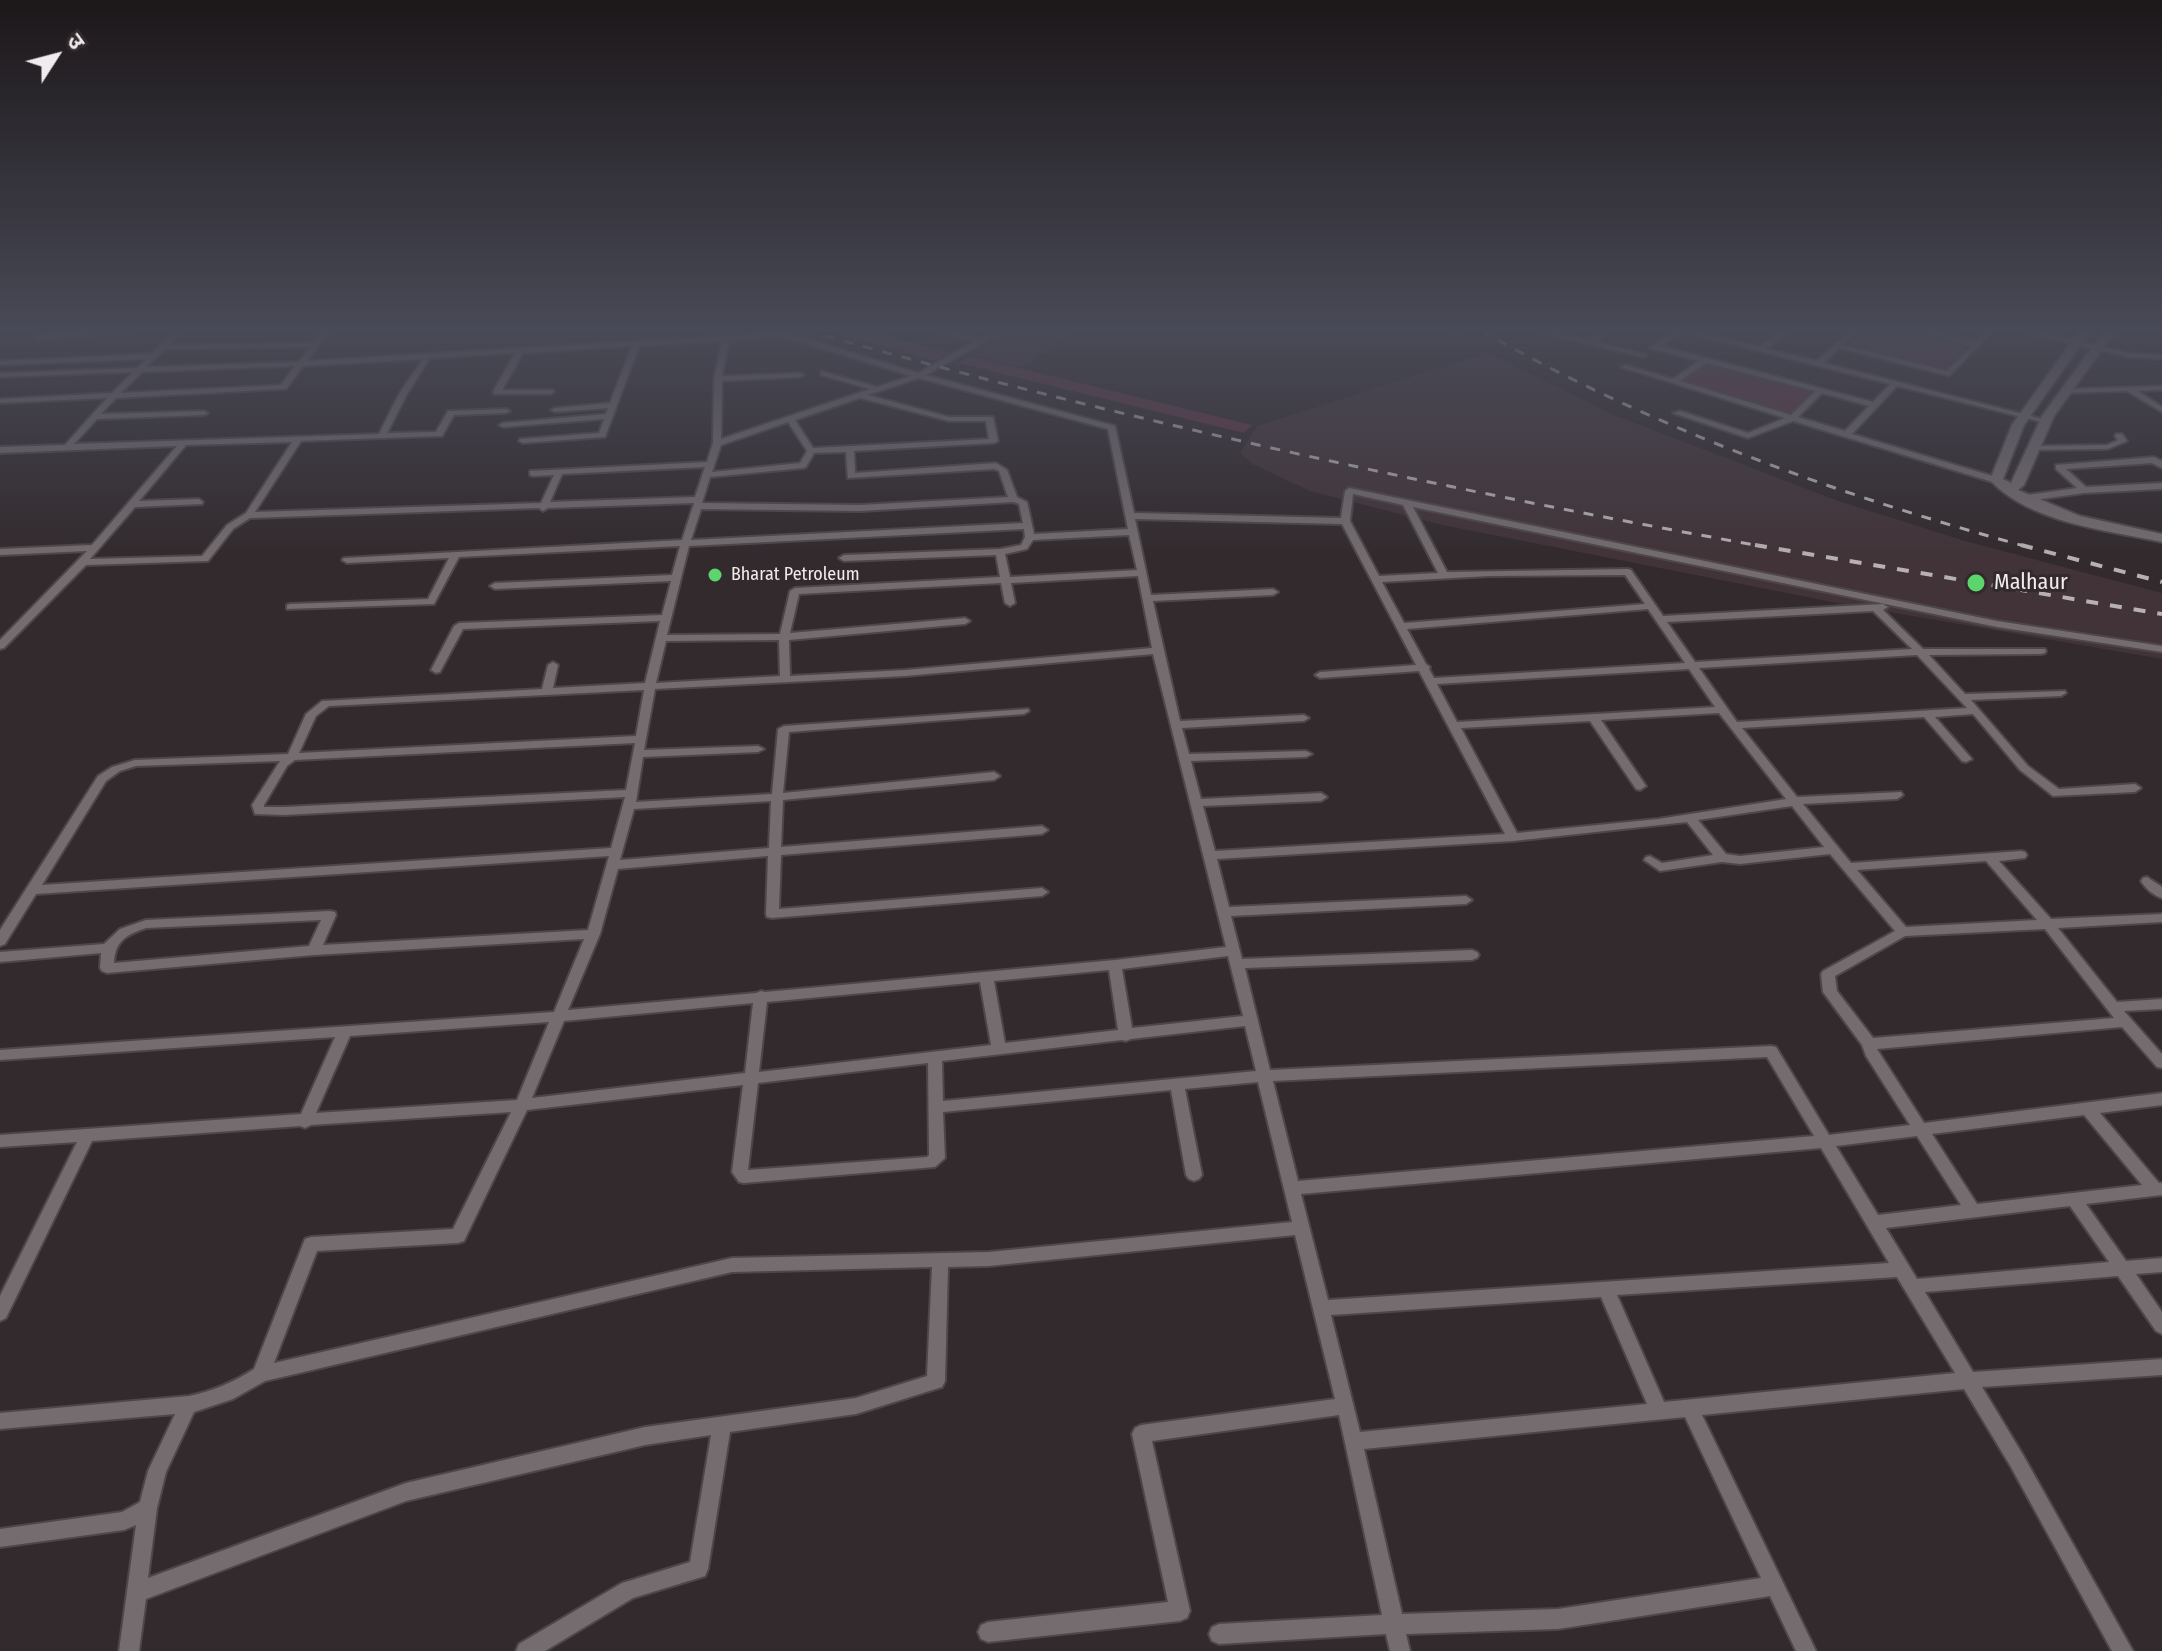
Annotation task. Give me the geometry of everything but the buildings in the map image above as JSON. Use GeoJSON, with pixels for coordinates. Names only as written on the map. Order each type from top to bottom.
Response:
{"type":"FeatureCollection","features":[{"type":"Feature","properties":{"kind":"street"},"geometry":{"type":"LineString","coordinates":[[67,447],[103,407]]}},
{"type":"Feature","properties":{"kind":"street"},"geometry":{"type":"LineString","coordinates":[[382,436],[396,407]]}},
{"type":"Feature","properties":{"kind":"street"},"geometry":{"type":"LineString","coordinates":[[555,410],[589,407]]}},
{"type":"Feature","properties":{"kind":"street"},"geometry":{"type":"LineString","coordinates":[[523,441],[602,435],[612,407]]}},
{"type":"Feature","properties":{"kind":"street"},"geometry":{"type":"LineString","coordinates":[[261,1374],[311,1244],[458,1236],[522,1105],[593,934],[628,806],[649,685],[676,578],[717,443],[718,407]]}},
{"type":"Feature","properties":{"kind":"street"},"geometry":{"type":"LineString","coordinates":[[717,443],[822,407]]}},
{"type":"Feature","properties":{"kind":"street"},"geometry":{"type":"LineString","coordinates":[[903,407],[949,419],[990,419],[1003,407]]}},
{"type":"Feature","properties":{"kind":"street"},"geometry":{"type":"LineString","coordinates":[[1039,407],[1112,428],[1176,725],[1346,1406],[1400,1651]]}},
{"type":"Feature","properties":{"kind":"street"},"geometry":{"type":"LineString","coordinates":[[1756,407],[1996,480],[2067,515],[2162,538]]}},
{"type":"Feature","properties":{"kind":"street"},"geometry":{"type":"LineString","coordinates":[[1677,413],[1748,436],[1792,418],[1803,407]]}},
{"type":"Feature","properties":{"kind":"street"},"geometry":{"type":"LineString","coordinates":[[1847,434],[1873,407]]}},
{"type":"Feature","properties":{"kind":"street"},"geometry":{"type":"LineString","coordinates":[[1980,407],[2046,421]]}},
{"type":"Feature","properties":{"kind":"street"},"geometry":{"type":"LineString","coordinates":[[1996,480],[2013,437],[2031,407]]}},
{"type":"Feature","properties":{"kind":"street"},"geometry":{"type":"LineString","coordinates":[[2015,492],[2046,421],[2055,407]]}},
{"type":"Feature","properties":{"kind":"street"},"geometry":{"type":"LineString","coordinates":[[0,450],[439,434],[451,413],[506,411]]}},
{"type":"Feature","properties":{"kind":"street"},"geometry":{"type":"LineString","coordinates":[[94,417],[204,413]]}},
{"type":"Feature","properties":{"kind":"street"},"geometry":{"type":"LineString","coordinates":[[503,425],[609,416]]}},
{"type":"Feature","properties":{"kind":"street"},"geometry":{"type":"LineString","coordinates":[[790,418],[811,451]]}},
{"type":"Feature","properties":{"kind":"street"},"geometry":{"type":"LineString","coordinates":[[990,419],[996,466]]}},
{"type":"Feature","properties":{"kind":"street"},"geometry":{"type":"LineString","coordinates":[[2013,437],[2060,449],[2108,447],[2123,441],[2119,436]]}},
{"type":"Feature","properties":{"kind":"street"},"geometry":{"type":"LineString","coordinates":[[249,515],[298,439]]}},
{"type":"Feature","properties":{"kind":"street"},"geometry":{"type":"LineString","coordinates":[[811,451],[994,441]]}},
{"type":"Feature","properties":{"kind":"street"},"geometry":{"type":"LineString","coordinates":[[0,646],[82,562],[184,443]]}},
{"type":"Feature","properties":{"kind":"street"},"geometry":{"type":"LineString","coordinates":[[851,449],[851,476],[996,466],[1003,470],[1013,499]]}},
{"type":"Feature","properties":{"kind":"street"},"geometry":{"type":"LineString","coordinates":[[2060,449],[2082,465]]}},
{"type":"Feature","properties":{"kind":"street"},"geometry":{"type":"LineString","coordinates":[[533,473],[803,465],[811,451]]}},
{"type":"Feature","properties":{"kind":"street"},"geometry":{"type":"LineString","coordinates":[[2084,490],[2059,467],[2154,460],[2162,465]]}},
{"type":"Feature","properties":{"kind":"street"},"geometry":{"type":"LineString","coordinates":[[543,508],[559,472]]}},
{"type":"Feature","properties":{"kind":"street"},"geometry":{"type":"LineString","coordinates":[[2015,492],[2162,486]]}},
{"type":"Feature","properties":{"kind":"street"},"geometry":{"type":"LineString","coordinates":[[1513,837],[1345,521],[1349,491],[1997,624],[2162,649]]}},
{"type":"Feature","properties":{"kind":"street"},"geometry":{"type":"LineString","coordinates":[[82,562],[205,559],[232,524],[238,518],[249,515],[698,503],[860,508],[1013,499],[1023,502],[1030,537],[1024,547],[1000,552],[844,558]]}},
{"type":"Feature","properties":{"kind":"street"},"geometry":{"type":"LineString","coordinates":[[132,504],[199,502]]}},
{"type":"Feature","properties":{"kind":"street"},"geometry":{"type":"LineString","coordinates":[[1407,503],[1444,576]]}},
{"type":"Feature","properties":{"kind":"street"},"geometry":{"type":"LineString","coordinates":[[1129,516],[1345,521]]}},
{"type":"Feature","properties":{"kind":"street"},"geometry":{"type":"LineString","coordinates":[[347,560],[1027,526]]}},
{"type":"Feature","properties":{"kind":"street"},"geometry":{"type":"LineString","coordinates":[[1030,537],[1133,532]]}},
{"type":"Feature","properties":{"kind":"street"},"geometry":{"type":"LineString","coordinates":[[0,552],[94,548]]}},
{"type":"Feature","properties":{"kind":"street"},"geometry":{"type":"LineString","coordinates":[[1000,552],[1010,603]]}},
{"type":"Feature","properties":{"kind":"street"},"geometry":{"type":"LineString","coordinates":[[290,607],[431,602],[456,554]]}},
{"type":"Feature","properties":{"kind":"street"},"geometry":{"type":"LineString","coordinates":[[1377,579],[1489,573],[1628,572],[1722,710],[1833,850],[1903,932]]}},
{"type":"Feature","properties":{"kind":"street"},"geometry":{"type":"LineString","coordinates":[[785,679],[784,637],[795,591],[1142,573]]}},
{"type":"Feature","properties":{"kind":"street"},"geometry":{"type":"LineString","coordinates":[[495,586],[676,578]]}},
{"type":"Feature","properties":{"kind":"street"},"geometry":{"type":"LineString","coordinates":[[1148,598],[1273,592]]}},
{"type":"Feature","properties":{"kind":"street"},"geometry":{"type":"LineString","coordinates":[[1660,619],[1906,605]]}},
{"type":"Feature","properties":{"kind":"street"},"geometry":{"type":"LineString","coordinates":[[1402,626],[1651,606]]}},
{"type":"Feature","properties":{"kind":"street"},"geometry":{"type":"LineString","coordinates":[[1875,607],[1976,711],[2024,768],[2057,793],[2135,788]]}},
{"type":"Feature","properties":{"kind":"street"},"geometry":{"type":"LineString","coordinates":[[436,670],[459,626],[667,618]]}},
{"type":"Feature","properties":{"kind":"street"},"geometry":{"type":"LineString","coordinates":[[661,638],[784,637],[965,621]]}},
{"type":"Feature","properties":{"kind":"street"},"geometry":{"type":"LineString","coordinates":[[631,793],[259,811],[258,805],[283,764],[292,757],[311,714],[326,703],[905,673],[1160,650]]}},
{"type":"Feature","properties":{"kind":"street"},"geometry":{"type":"LineString","coordinates":[[1431,681],[1920,652],[2041,651]]}},
{"type":"Feature","properties":{"kind":"street"},"geometry":{"type":"LineString","coordinates":[[547,691],[553,665]]}},
{"type":"Feature","properties":{"kind":"street"},"geometry":{"type":"LineString","coordinates":[[1320,675],[1425,667]]}},
{"type":"Feature","properties":{"kind":"street"},"geometry":{"type":"LineString","coordinates":[[1962,697],[2061,693]]}},
{"type":"Feature","properties":{"kind":"street"},"geometry":{"type":"LineString","coordinates":[[1454,725],[1722,710]]}},
{"type":"Feature","properties":{"kind":"street"},"geometry":{"type":"LineString","coordinates":[[1024,711],[784,729],[777,797],[772,914],[1042,892]]}},
{"type":"Feature","properties":{"kind":"street"},"geometry":{"type":"LineString","coordinates":[[1734,725],[1976,711]]}},
{"type":"Feature","properties":{"kind":"street"},"geometry":{"type":"LineString","coordinates":[[1927,714],[1966,759]]}},
{"type":"Feature","properties":{"kind":"street"},"geometry":{"type":"LineString","coordinates":[[1593,717],[1640,786]]}},
{"type":"Feature","properties":{"kind":"street"},"geometry":{"type":"LineString","coordinates":[[1176,725],[1304,718]]}},
{"type":"Feature","properties":{"kind":"street"},"geometry":{"type":"LineString","coordinates":[[0,941],[102,779],[116,769],[135,763],[641,739]]}},
{"type":"Feature","properties":{"kind":"street"},"geometry":{"type":"LineString","coordinates":[[638,754],[758,749]]}},
{"type":"Feature","properties":{"kind":"street"},"geometry":{"type":"LineString","coordinates":[[1185,758],[1306,754]]}},
{"type":"Feature","properties":{"kind":"street"},"geometry":{"type":"LineString","coordinates":[[628,806],[777,797],[994,776]]}},
{"type":"Feature","properties":{"kind":"street"},"geometry":{"type":"LineString","coordinates":[[1210,855],[1513,837],[1648,825],[1797,801],[1897,795]]}},
{"type":"Feature","properties":{"kind":"street"},"geometry":{"type":"LineString","coordinates":[[1197,803],[1321,797]]}},
{"type":"Feature","properties":{"kind":"street"},"geometry":{"type":"LineString","coordinates":[[1689,817],[1722,858]]}},
{"type":"Feature","properties":{"kind":"street"},"geometry":{"type":"LineString","coordinates":[[32,890],[614,859],[774,854],[1042,830]]}},
{"type":"Feature","properties":{"kind":"street"},"geometry":{"type":"LineString","coordinates":[[1650,860],[1660,867],[1722,858],[1740,860],[1833,850]]}},
{"type":"Feature","properties":{"kind":"street"},"geometry":{"type":"LineString","coordinates":[[1847,867],[2021,855]]}},
{"type":"Feature","properties":{"kind":"street"},"geometry":{"type":"LineString","coordinates":[[1989,857],[2162,1063]]}},
{"type":"Feature","properties":{"kind":"street"},"geometry":{"type":"LineString","coordinates":[[2162,880],[2147,881],[2162,894]]}},
{"type":"Feature","properties":{"kind":"street"},"geometry":{"type":"LineString","coordinates":[[1224,912],[1466,900]]}},
{"type":"Feature","properties":{"kind":"street"},"geometry":{"type":"LineString","coordinates":[[314,950],[330,915],[146,924],[119,935],[108,948],[107,968],[314,950],[593,934]]}},
{"type":"Feature","properties":{"kind":"street"},"geometry":{"type":"LineString","coordinates":[[1973,1211],[1869,1044],[1830,992],[1828,974],[1903,932],[2162,918]]}},
{"type":"Feature","properties":{"kind":"street"},"geometry":{"type":"LineString","coordinates":[[0,957],[108,948]]}},
{"type":"Feature","properties":{"kind":"street"},"geometry":{"type":"LineString","coordinates":[[0,1055],[344,1033],[1115,965],[1235,958],[1472,955]]}},
{"type":"Feature","properties":{"kind":"street"},"geometry":{"type":"LineString","coordinates":[[1115,965],[1126,1036]]}},
{"type":"Feature","properties":{"kind":"street"},"geometry":{"type":"LineString","coordinates":[[986,976],[999,1050]]}},
{"type":"Feature","properties":{"kind":"street"},"geometry":{"type":"LineString","coordinates":[[761,996],[740,1172],[744,1177],[930,1163],[937,1158],[935,1058]]}},
{"type":"Feature","properties":{"kind":"street"},"geometry":{"type":"LineString","coordinates":[[2113,1007],[2162,1004]]}},
{"type":"Feature","properties":{"kind":"street"},"geometry":{"type":"LineString","coordinates":[[0,1141],[522,1105],[1249,1020]]}},
{"type":"Feature","properties":{"kind":"street"},"geometry":{"type":"LineString","coordinates":[[1869,1044],[2125,1022]]}},
{"type":"Feature","properties":{"kind":"street"},"geometry":{"type":"LineString","coordinates":[[305,1122],[344,1033]]}},
{"type":"Feature","properties":{"kind":"street"},"geometry":{"type":"LineString","coordinates":[[938,1107],[1263,1076],[1771,1051],[1915,1286],[2123,1651]]}},
{"type":"Feature","properties":{"kind":"street"},"geometry":{"type":"LineString","coordinates":[[1177,1084],[1194,1175]]}},
{"type":"Feature","properties":{"kind":"street"},"geometry":{"type":"LineString","coordinates":[[1291,1188],[1826,1141],[2162,1099]]}},
{"type":"Feature","properties":{"kind":"street"},"geometry":{"type":"LineString","coordinates":[[2087,1108],[2159,1189]]}},
{"type":"Feature","properties":{"kind":"street"},"geometry":{"type":"LineString","coordinates":[[0,1313],[87,1136]]}},
{"type":"Feature","properties":{"kind":"street"},"geometry":{"type":"LineString","coordinates":[[1875,1222],[2159,1189]]}},
{"type":"Feature","properties":{"kind":"street"},"geometry":{"type":"LineString","coordinates":[[2074,1199],[2162,1326]]}},
{"type":"Feature","properties":{"kind":"street"},"geometry":{"type":"LineString","coordinates":[[0,1421],[163,1405],[187,1407],[245,1385],[261,1374],[732,1265],[989,1259],[1301,1228]]}},
{"type":"Feature","properties":{"kind":"street"},"geometry":{"type":"LineString","coordinates":[[138,1592],[406,1492],[645,1436],[856,1406],[936,1381],[940,1260]]}},
{"type":"Feature","properties":{"kind":"street"},"geometry":{"type":"LineString","coordinates":[[1915,1286],[2162,1265]]}},
{"type":"Feature","properties":{"kind":"street"},"geometry":{"type":"LineString","coordinates":[[1321,1308],[1903,1269]]}},
{"type":"Feature","properties":{"kind":"street"},"geometry":{"type":"LineString","coordinates":[[1606,1289],[1659,1411]]}},
{"type":"Feature","properties":{"kind":"street"},"geometry":{"type":"LineString","coordinates":[[1354,1441],[1969,1380],[2162,1367]]}},
{"type":"Feature","properties":{"kind":"street"},"geometry":{"type":"LineString","coordinates":[[988,1632],[1180,1611],[1141,1434],[1346,1406]]}},
{"type":"Feature","properties":{"kind":"street"},"geometry":{"type":"LineString","coordinates":[[129,1651],[148,1508],[157,1471],[187,1407]]}},
{"type":"Feature","properties":{"kind":"street"},"geometry":{"type":"LineString","coordinates":[[1690,1408],[1806,1651]]}},
{"type":"Feature","properties":{"kind":"street"},"geometry":{"type":"LineString","coordinates":[[526,1651],[629,1590],[698,1569],[722,1425]]}},
{"type":"Feature","properties":{"kind":"street"},"geometry":{"type":"LineString","coordinates":[[0,1538],[124,1521],[148,1508]]}},
{"type":"Feature","properties":{"kind":"street"},"geometry":{"type":"LineString","coordinates":[[1219,1634],[1558,1619],[1775,1586]]}},
{"type":"Feature","properties":{"kind":"shaded area"},"geometry":{"type":"Polygon","coordinates":[[[1138,407],[1178,407],[1252,425],[1244,433],[1138,407]]]}},
{"type":"Feature","properties":{"kind":"shaded area"},"geometry":{"type":"Polygon","coordinates":[[[1317,407],[1598,407],[1838,501],[1965,541],[2162,593],[2162,659],[1837,603],[1443,525],[1310,491],[1253,464],[1240,453],[1257,426],[1317,407]]]}},
{"type":"Feature","properties":{"kind":"shaded area"},"geometry":{"type":"Polygon","coordinates":[[[1764,407],[1799,407],[1790,415],[1764,407]]]}},
{"type":"Feature","properties":{"kind":"railway"},"geometry":{"type":"LineString","coordinates":[[1097,407],[1403,477],[1759,546]]}},
{"type":"Feature","properties":{"kind":"railway"},"geometry":{"type":"LineString","coordinates":[[1632,407],[1747,456],[1816,481],[2028,547]]}},
{"type":"Feature","properties":{"kind":"railway"},"geometry":{"type":"LineString","coordinates":[[1755,545],[1759,546]]}},
{"type":"Feature","properties":{"kind":"railway"},"geometry":{"type":"LineString","coordinates":[[2021,545],[2162,582]]}},
{"type":"Feature","properties":{"kind":"railway"},"geometry":{"type":"LineString","coordinates":[[1759,546],[2162,614]]}},
{"type":"Feature","properties":{"kind":"railway"},"geometry":{"type":"LineString","coordinates":[[1759,546],[1766,547]]}},
{"type":"Feature","properties":{"kind":"place","name":"Bharat Petroleum"},"geometry":{"type":"Point","coordinates":[715,575]}},
{"type":"Feature","properties":{"kind":"place","name":"Malhaur"},"geometry":{"type":"Point","coordinates":[1976,583]}}]}
